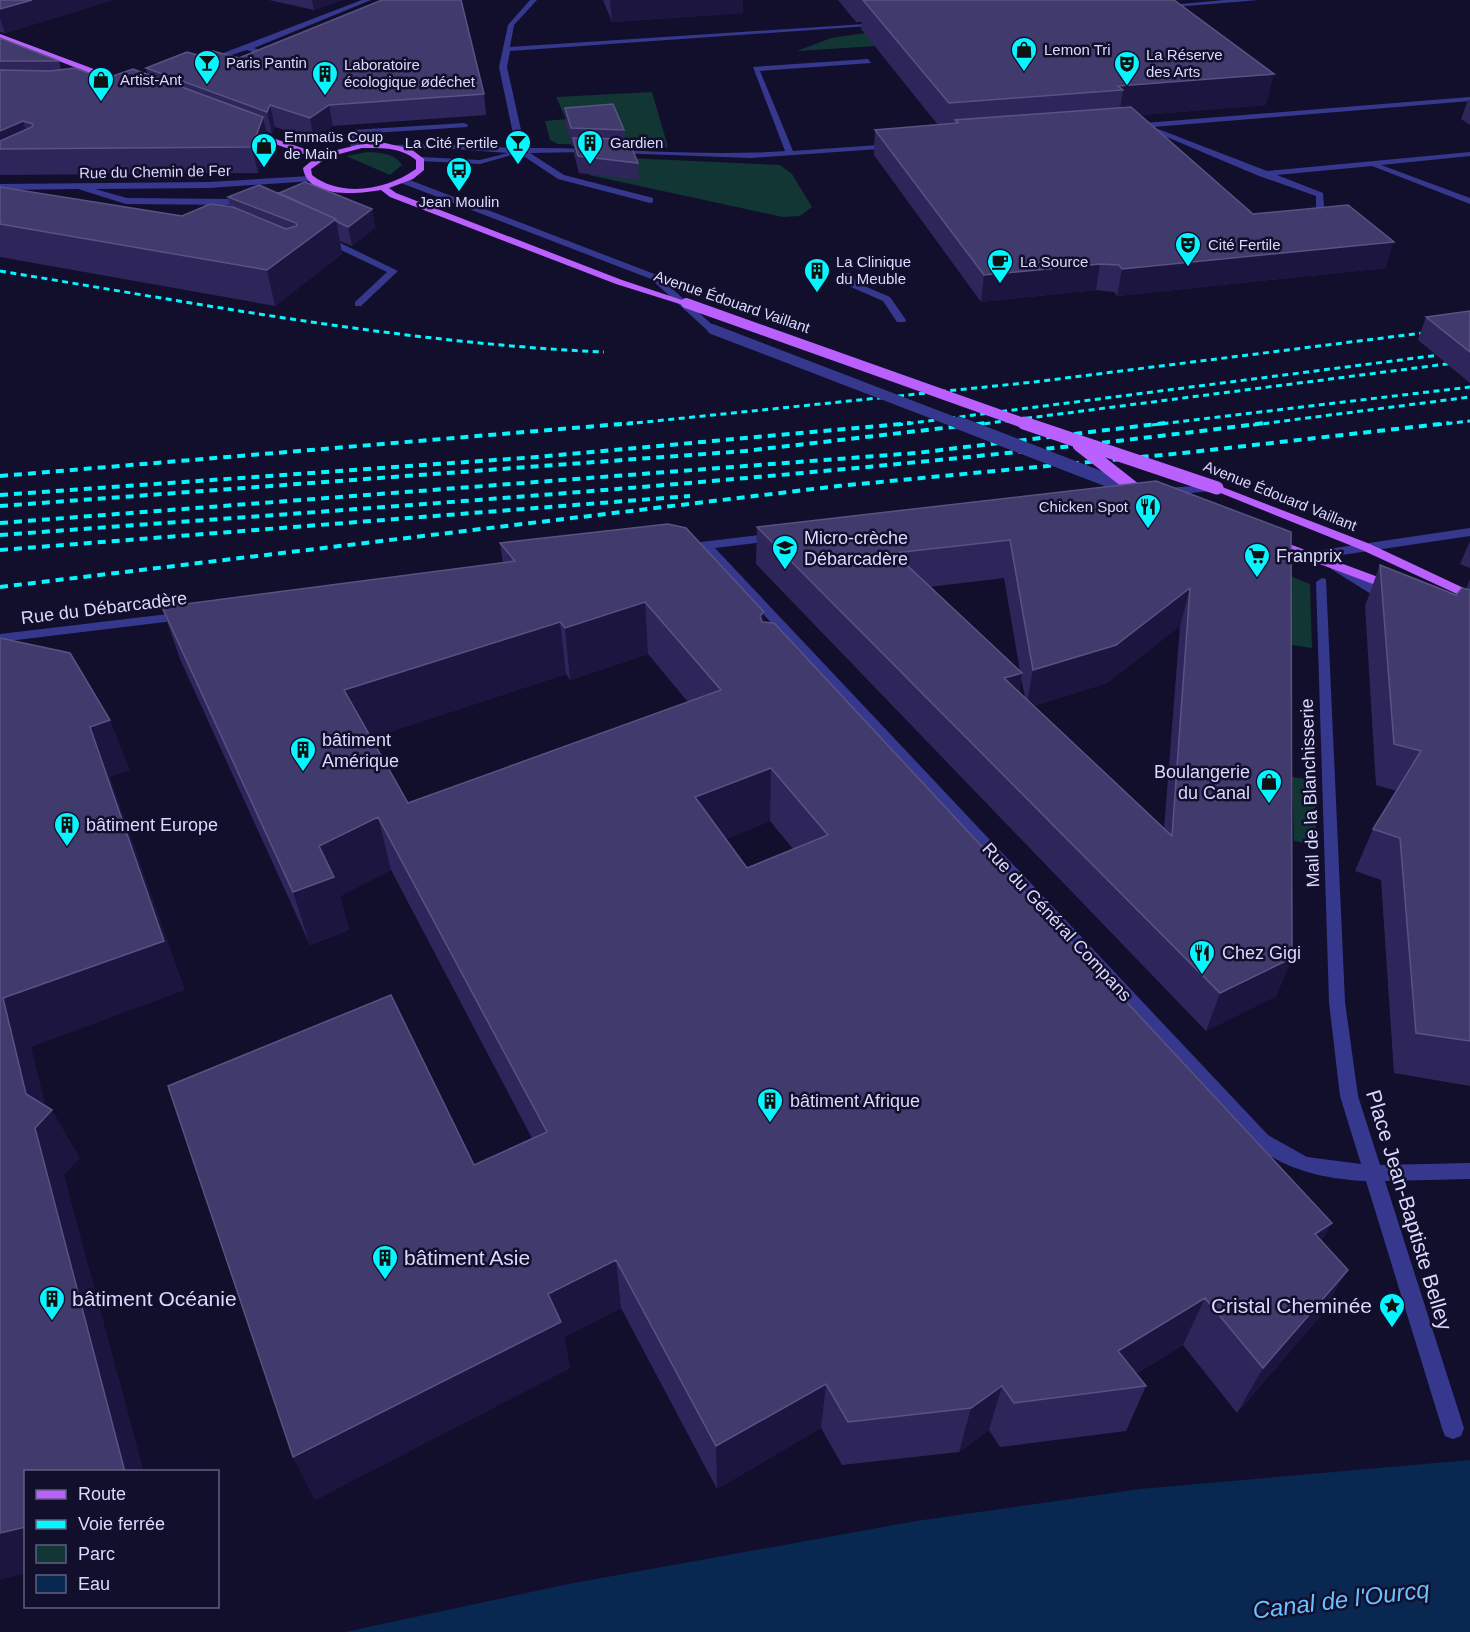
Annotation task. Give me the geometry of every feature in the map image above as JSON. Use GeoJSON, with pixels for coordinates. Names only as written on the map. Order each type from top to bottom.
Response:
{"type":"FeatureCollection","features":[{"type":"Feature","properties":{"kind":"main road"},"geometry":{"type":"LineString","coordinates":[[0,36],[133,87]]}},
{"type":"Feature","properties":{"kind":"main road"},"geometry":{"type":"LineString","coordinates":[[239,128],[320,157]]}},
{"type":"Feature","properties":{"kind":"main road"},"geometry":{"type":"LineString","coordinates":[[355,147],[394,147],[411,152],[420,159],[420,170],[404,181],[383,188],[340,190],[321,186],[309,179],[307,168],[320,157],[355,147]]}},
{"type":"Feature","properties":{"kind":"main road","name":"Avenue Édouard Vaillant"},"geometry":{"type":"LineString","coordinates":[[383,188],[393,195],[619,282],[686,303],[1073,441],[1142,460],[1217,488],[1366,547],[1470,596]]}},
{"type":"Feature","properties":{"kind":"main road","name":"Avenue Édouard Vaillant"},"geometry":{"type":"LineString","coordinates":[[1073,441],[1140,493],[1172,505]]}},
{"type":"Feature","properties":{"kind":"main road"},"geometry":{"type":"LineString","coordinates":[[1264,539],[1407,592]]}},
{"type":"Feature","properties":{"kind":"street"},"geometry":{"type":"LineString","coordinates":[[198,65],[368,0]]}},
{"type":"Feature","properties":{"kind":"street"},"geometry":{"type":"LineString","coordinates":[[534,0],[511,25],[503,67],[521,151],[561,177],[650,200]]}},
{"type":"Feature","properties":{"kind":"street"},"geometry":{"type":"LineString","coordinates":[[1149,7],[1256,0]]}},
{"type":"Feature","properties":{"kind":"street"},"geometry":{"type":"LineString","coordinates":[[506,49],[887,24]]}},
{"type":"Feature","properties":{"kind":"street"},"geometry":{"type":"LineString","coordinates":[[247,48],[262,53],[283,47]]}},
{"type":"Feature","properties":{"kind":"street"},"geometry":{"type":"LineString","coordinates":[[790,154],[756,69],[868,61]]}},
{"type":"Feature","properties":{"kind":"street"},"geometry":{"type":"LineString","coordinates":[[100,86],[118,82]]}},
{"type":"Feature","properties":{"kind":"street"},"geometry":{"type":"LineString","coordinates":[[1126,126],[1470,99]]}},
{"type":"Feature","properties":{"kind":"street"},"geometry":{"type":"LineString","coordinates":[[355,147],[353,132],[464,125]]}},
{"type":"Feature","properties":{"kind":"street"},"geometry":{"type":"LineString","coordinates":[[1144,126],[1320,195],[1320,208]]}},
{"type":"Feature","properties":{"kind":"street"},"geometry":{"type":"LineString","coordinates":[[394,147],[439,146],[521,151],[589,150],[751,156],[906,144]]}},
{"type":"Feature","properties":{"kind":"street"},"geometry":{"type":"LineString","coordinates":[[420,159],[480,162],[502,159],[521,151]]}},
{"type":"Feature","properties":{"kind":"street"},"geometry":{"type":"LineString","coordinates":[[1262,174],[1470,154]]}},
{"type":"Feature","properties":{"kind":"street"},"geometry":{"type":"LineString","coordinates":[[1371,164],[1470,201]]}},
{"type":"Feature","properties":{"kind":"street","name":"Rue du Chemin de Fer"},"geometry":{"type":"LineString","coordinates":[[0,187],[245,184],[309,179]]}},
{"type":"Feature","properties":{"kind":"street"},"geometry":{"type":"LineString","coordinates":[[404,181],[654,277],[686,303],[712,329],[1140,493]]}},
{"type":"Feature","properties":{"kind":"street"},"geometry":{"type":"LineString","coordinates":[[81,187],[126,201],[237,202],[261,210]]}},
{"type":"Feature","properties":{"kind":"street"},"geometry":{"type":"LineString","coordinates":[[312,233],[393,271],[358,304]]}},
{"type":"Feature","properties":{"kind":"street"},"geometry":{"type":"LineString","coordinates":[[847,275],[854,285],[887,299],[901,320]]}},
{"type":"Feature","properties":{"kind":"street"},"geometry":{"type":"LineString","coordinates":[[1118,496],[1217,488]]}},
{"type":"Feature","properties":{"kind":"street"},"geometry":{"type":"LineString","coordinates":[[1308,556],[1470,532]]}},
{"type":"Feature","properties":{"kind":"street"},"geometry":{"type":"LineString","coordinates":[[670,549],[786,536]]}},
{"type":"Feature","properties":{"kind":"street","name":"Rue du Général Compans"},"geometry":{"type":"LineString","coordinates":[[706,545],[804,658],[1262,1141],[1283,1156],[1307,1165],[1334,1170],[1470,1171]]}},
{"type":"Feature","properties":{"kind":"street"},"geometry":{"type":"LineString","coordinates":[[1335,566],[1386,598],[1406,607]]}},
{"type":"Feature","properties":{"kind":"street","name":"Mail de la Blanchisserie"},"geometry":{"type":"LineString","coordinates":[[1322,582],[1337,1002]]}},
{"type":"Feature","properties":{"kind":"street","name":"Rue du Débarcadère"},"geometry":{"type":"LineString","coordinates":[[0,638],[193,615]]}},
{"type":"Feature","properties":{"kind":"street","name":"Place Jean-Baptiste Belley"},"geometry":{"type":"LineString","coordinates":[[1337,1002],[1349,1096],[1453,1428]]}},
{"type":"Feature","properties":{"kind":"green space"},"geometry":{"type":"Polygon","coordinates":[[[879,31],[877,46],[797,51],[831,38],[879,31]]]}},
{"type":"Feature","properties":{"kind":"green space"},"geometry":{"type":"Polygon","coordinates":[[[652,92],[668,147],[558,144],[550,140],[545,121],[566,119],[556,97],[652,92]]]}},
{"type":"Feature","properties":{"kind":"green space"},"geometry":{"type":"Polygon","coordinates":[[[368,152],[391,156],[402,165],[390,175],[346,156],[368,152]]]}},
{"type":"Feature","properties":{"kind":"green space"},"geometry":{"type":"Polygon","coordinates":[[[628,158],[780,165],[792,174],[812,207],[800,216],[783,217],[589,175],[601,165],[628,158]]]}},
{"type":"Feature","properties":{"kind":"green space"},"geometry":{"type":"Polygon","coordinates":[[[1290,576],[1310,584],[1312,648],[1291,645],[1290,576]]]}},
{"type":"Feature","properties":{"kind":"green space"},"geometry":{"type":"Polygon","coordinates":[[[1292,777],[1315,780],[1316,845],[1294,841],[1292,777]]]}},
{"type":"Feature","properties":{"kind":"water","name":"Canal de l'Ourcq"},"geometry":{"type":"Polygon","coordinates":[[[1470,1460],[1470,1632],[345,1632],[568,1584],[916,1521],[1140,1489],[1470,1460]]]}},
{"type":"Feature","properties":{"kind":"building"},"geometry":{"type":"Polygon","coordinates":[[[0,0],[32,0],[0,9],[0,0]]]}},
{"type":"Feature","properties":{"kind":"building"},"geometry":{"type":"Polygon","coordinates":[[[382,0],[461,0],[484,94],[329,105],[310,118],[270,105],[267,112],[146,68],[187,52],[201,56],[213,51],[239,58],[382,0]]]}},
{"type":"Feature","properties":{"kind":"building"},"geometry":{"type":"Polygon","coordinates":[[[863,0],[1174,0],[1274,74],[1118,86],[1123,90],[949,103],[863,0]]]}},
{"type":"Feature","properties":{"kind":"building"},"geometry":{"type":"Polygon","coordinates":[[[0,38],[59,61],[0,61],[0,38]]]}},
{"type":"Feature","properties":{"kind":"building"},"geometry":{"type":"Polygon","coordinates":[[[75,68],[97,76],[113,76],[133,69],[263,117],[252,147],[0,149],[0,141],[32,127],[33,124],[23,121],[0,131],[0,70],[50,71],[75,68]]]}},
{"type":"Feature","properties":{"kind":"building"},"geometry":{"type":"Polygon","coordinates":[[[613,104],[624,130],[571,128],[565,108],[613,104]]]}},
{"type":"Feature","properties":{"kind":"building"},"geometry":{"type":"Polygon","coordinates":[[[1131,107],[1253,214],[1348,205],[1394,242],[1122,269],[1119,265],[1100,264],[984,275],[875,130],[958,123],[955,120],[1131,107]]]}},
{"type":"Feature","properties":{"kind":"building"},"geometry":{"type":"Polygon","coordinates":[[[573,138],[628,139],[638,163],[578,156],[573,138]]]}},
{"type":"Feature","properties":{"kind":"building"},"geometry":{"type":"Polygon","coordinates":[[[305,182],[372,209],[348,227],[336,219],[279,193],[305,182]]]}},
{"type":"Feature","properties":{"kind":"building"},"geometry":{"type":"Polygon","coordinates":[[[259,185],[336,219],[267,270],[0,224],[0,187],[182,216],[210,204],[233,207],[286,229],[297,226],[296,223],[228,197],[259,185]]]}},
{"type":"Feature","properties":{"kind":"building"},"geometry":{"type":"Polygon","coordinates":[[[1470,311],[1470,352],[1426,317],[1470,311]]]}},
{"type":"Feature","properties":{"kind":"building"},"geometry":{"type":"Polygon","coordinates":[[[1156,481],[1291,532],[1292,958],[1220,993],[757,527],[1156,481]],[[1010,540],[894,553],[1022,673],[1004,678],[1172,836],[1190,588],[1116,645],[1033,670],[1010,540]]]}},
{"type":"Feature","properties":{"kind":"building"},"geometry":{"type":"Polygon","coordinates":[[[668,524],[686,528],[764,612],[760,616],[762,622],[774,623],[1332,1223],[1315,1234],[1348,1270],[1263,1368],[1205,1298],[1118,1351],[1146,1386],[1014,1403],[1002,1386],[971,1408],[848,1422],[826,1384],[716,1446],[616,1260],[548,1294],[561,1322],[293,1457],[168,1086],[391,995],[474,1165],[547,1132],[378,817],[319,846],[334,877],[293,892],[162,607],[515,561],[500,543],[668,524]],[[645,602],[565,628],[560,622],[344,690],[408,803],[721,690],[645,602]],[[771,768],[695,797],[747,868],[828,835],[771,768]]]}},
{"type":"Feature","properties":{"kind":"building"},"geometry":{"type":"Polygon","coordinates":[[[1380,565],[1456,595],[1462,588],[1470,590],[1470,1041],[1416,1033],[1400,838],[1373,829],[1421,751],[1394,744],[1380,565]]]}},
{"type":"Feature","properties":{"kind":"building"},"geometry":{"type":"Polygon","coordinates":[[[0,638],[70,653],[110,720],[90,727],[164,941],[3,998],[26,1094],[52,1110],[35,1128],[124,1470],[24,1470],[24,1527],[0,1533],[0,638]]]}},
{"type":"Feature","properties":{"kind":"railway"},"geometry":{"type":"LineString","coordinates":[[0,271],[226,309],[377,331],[452,340],[604,352]]}},
{"type":"Feature","properties":{"kind":"railway"},"geometry":{"type":"LineString","coordinates":[[616,425],[1034,382],[1470,327]]}},
{"type":"Feature","properties":{"kind":"railway"},"geometry":{"type":"LineString","coordinates":[[897,425],[1470,351]]}},
{"type":"Feature","properties":{"kind":"railway"},"geometry":{"type":"LineString","coordinates":[[974,425],[1470,361]]}},
{"type":"Feature","properties":{"kind":"railway"},"geometry":{"type":"LineString","coordinates":[[1152,425],[1470,387]]}},
{"type":"Feature","properties":{"kind":"railway"},"geometry":{"type":"LineString","coordinates":[[1253,425],[1470,397]]}},
{"type":"Feature","properties":{"kind":"railway"},"geometry":{"type":"LineString","coordinates":[[1436,425],[1470,421]]}},
{"type":"Feature","properties":{"kind":"railway"},"geometry":{"type":"LineString","coordinates":[[0,476],[633,423]]}},
{"type":"Feature","properties":{"kind":"railway"},"geometry":{"type":"LineString","coordinates":[[0,495],[537,457],[911,423]]}},
{"type":"Feature","properties":{"kind":"railway"},"geometry":{"type":"LineString","coordinates":[[0,506],[745,451],[987,423]]}},
{"type":"Feature","properties":{"kind":"railway"},"geometry":{"type":"LineString","coordinates":[[0,523],[916,453],[1165,423]]}},
{"type":"Feature","properties":{"kind":"railway"},"geometry":{"type":"LineString","coordinates":[[0,535],[633,488],[950,459],[1265,423]]}},
{"type":"Feature","properties":{"kind":"railway"},"geometry":{"type":"LineString","coordinates":[[0,587],[838,486],[1183,453],[1449,423]]}},
{"type":"Feature","properties":{"kind":"railway"},"geometry":{"type":"LineString","coordinates":[[0,550],[690,496]]}},
{"type":"Feature","properties":{"kind":"place","name":"Lemon Tri"},"geometry":{"type":"Point","coordinates":[1024,73]}},
{"type":"Feature","properties":{"kind":"place","name":"Paris Pantin"},"geometry":{"type":"Point","coordinates":[207,86]}},
{"type":"Feature","properties":{"kind":"place","name":"La Réserve des Arts"},"geometry":{"type":"Point","coordinates":[1127,87]}},
{"type":"Feature","properties":{"kind":"place","name":"Laboratoire écologique ødéchet"},"geometry":{"type":"Point","coordinates":[325,97]}},
{"type":"Feature","properties":{"kind":"place","name":"Artist-Ant"},"geometry":{"type":"Point","coordinates":[101,103]}},
{"type":"Feature","properties":{"kind":"place","name":"La Cité Fertile"},"geometry":{"type":"Point","coordinates":[518,166]}},
{"type":"Feature","properties":{"kind":"place","name":"Gardien"},"geometry":{"type":"Point","coordinates":[590,166]}},
{"type":"Feature","properties":{"kind":"place","name":"Emmaüs Coup de Main"},"geometry":{"type":"Point","coordinates":[264,169]}},
{"type":"Feature","properties":{"kind":"place","name":"Jean Moulin"},"geometry":{"type":"Point","coordinates":[459,193]}},
{"type":"Feature","properties":{"kind":"place","name":"Cité Fertile"},"geometry":{"type":"Point","coordinates":[1188,268]}},
{"type":"Feature","properties":{"kind":"place","name":"La Source"},"geometry":{"type":"Point","coordinates":[1000,285]}},
{"type":"Feature","properties":{"kind":"place","name":"La Clinique du Meuble"},"geometry":{"type":"Point","coordinates":[817,294]}},
{"type":"Feature","properties":{"kind":"place","name":"Chicken Spot"},"geometry":{"type":"Point","coordinates":[1148,530]}},
{"type":"Feature","properties":{"kind":"place","name":"Micro-crèche Débarcadère"},"geometry":{"type":"Point","coordinates":[785,571]}},
{"type":"Feature","properties":{"kind":"place","name":"Franprix"},"geometry":{"type":"Point","coordinates":[1257,579]}},
{"type":"Feature","properties":{"kind":"place","name":"bâtiment Amérique"},"geometry":{"type":"Point","coordinates":[303,773]}},
{"type":"Feature","properties":{"kind":"place","name":"Boulangerie du Canal"},"geometry":{"type":"Point","coordinates":[1269,805]}},
{"type":"Feature","properties":{"kind":"place","name":"bâtiment Europe"},"geometry":{"type":"Point","coordinates":[67,848]}},
{"type":"Feature","properties":{"kind":"place","name":"Chez Gigi"},"geometry":{"type":"Point","coordinates":[1202,976]}},
{"type":"Feature","properties":{"kind":"place","name":"bâtiment Afrique"},"geometry":{"type":"Point","coordinates":[770,1124]}},
{"type":"Feature","properties":{"kind":"place","name":"bâtiment Asie"},"geometry":{"type":"Point","coordinates":[385,1281]}},
{"type":"Feature","properties":{"kind":"place","name":"bâtiment Océanie"},"geometry":{"type":"Point","coordinates":[52,1322]}},
{"type":"Feature","properties":{"kind":"place","name":"Cristal Cheminée"},"geometry":{"type":"Point","coordinates":[1392,1329]}}]}
